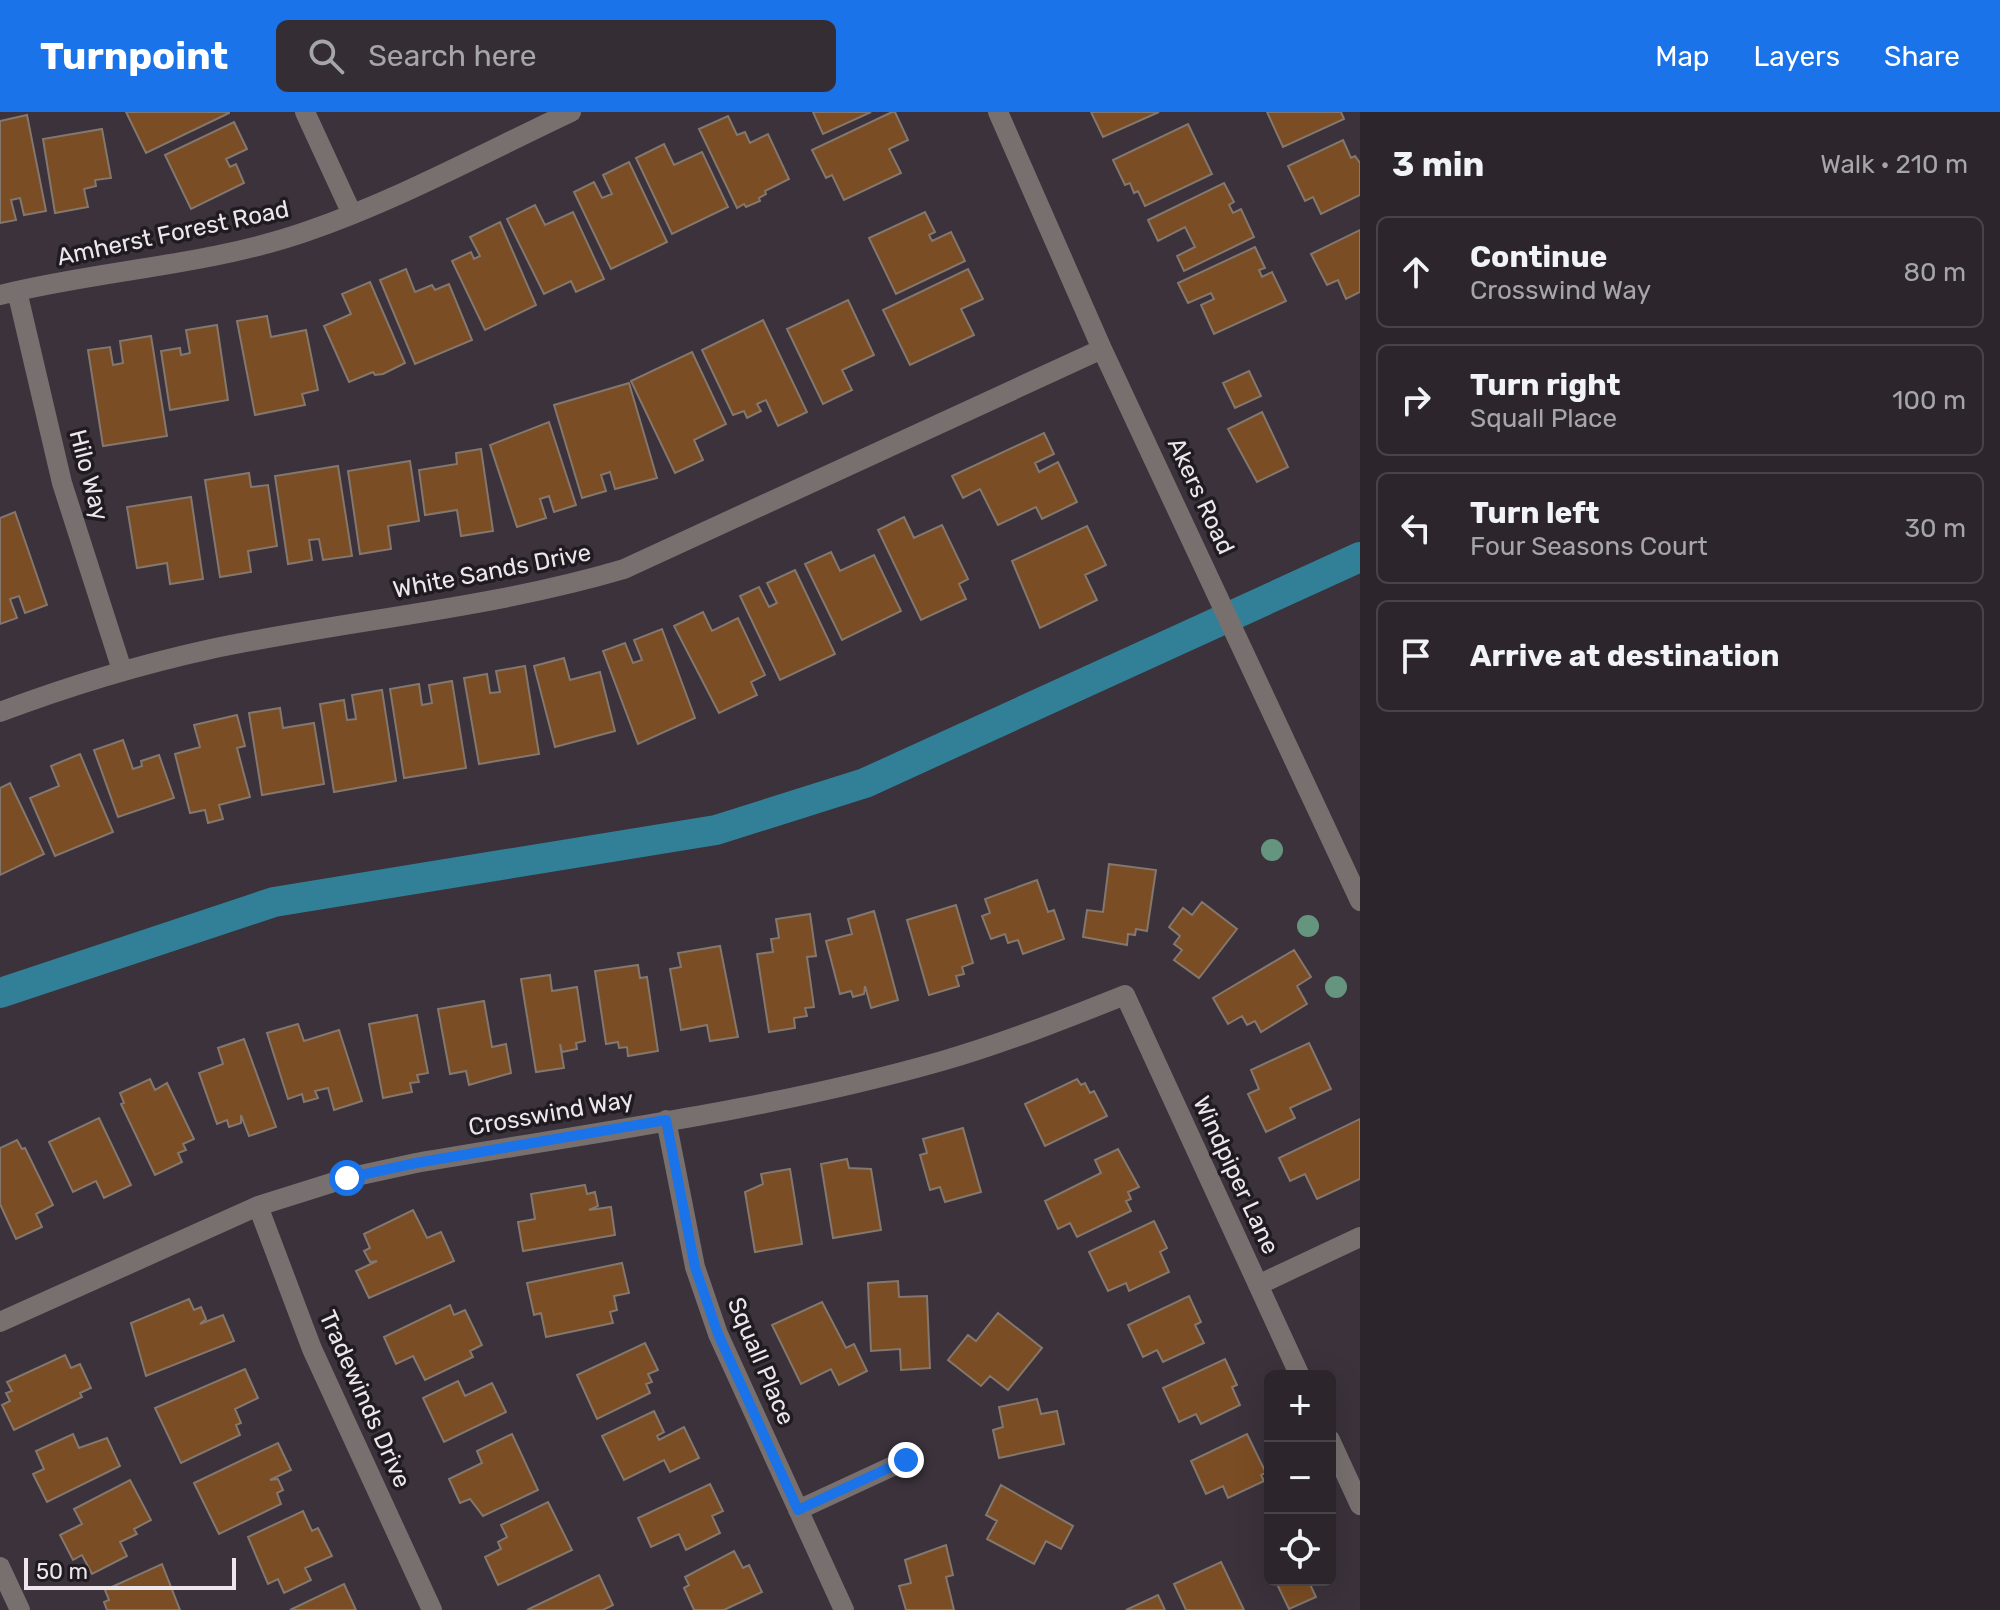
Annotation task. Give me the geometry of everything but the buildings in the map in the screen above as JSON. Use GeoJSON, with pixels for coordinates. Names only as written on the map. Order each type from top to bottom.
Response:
{"type":"FeatureCollection","features":[{"type":"Feature","properties":{"kind":"street"},"geometry":{"type":"LineString","coordinates":[[305,112],[352,214]]}},
{"type":"Feature","properties":{"kind":"street","name":"Amherst Forest Road"},"geometry":{"type":"LineString","coordinates":[[8,293],[244,250],[352,214],[571,112]]}},
{"type":"Feature","properties":{"kind":"street","name":"Akers Road"},"geometry":{"type":"LineString","coordinates":[[998,112],[1102,349],[1264,691],[1353,870],[1360,901]]}},
{"type":"Feature","properties":{"kind":"street","name":"Hilo Way"},"geometry":{"type":"LineString","coordinates":[[8,293],[62,483],[122,670]]}},
{"type":"Feature","properties":{"kind":"street","name":"White Sands Drive"},"geometry":{"type":"LineString","coordinates":[[0,712],[122,670],[212,649],[555,589],[624,569],[1102,349]]}},
{"type":"Feature","properties":{"kind":"street","name":"Crosswind Way"},"geometry":{"type":"LineString","coordinates":[[0,1322],[258,1206],[347,1178],[837,1088],[943,1061],[1048,1026],[1125,995]]}},
{"type":"Feature","properties":{"kind":"street","name":"Windpiper Lane"},"geometry":{"type":"LineString","coordinates":[[1125,995],[1297,1370]]}},
{"type":"Feature","properties":{"kind":"street","name":"Squall Place"},"geometry":{"type":"LineString","coordinates":[[666,1120],[682,1212],[699,1280],[718,1334],[844,1610]]}},
{"type":"Feature","properties":{"kind":"street","name":"Tradewinds Drive"},"geometry":{"type":"LineString","coordinates":[[258,1206],[312,1349],[432,1610]]}},
{"type":"Feature","properties":{"kind":"street"},"geometry":{"type":"LineString","coordinates":[[1258,1285],[1360,1237]]}},
{"type":"Feature","properties":{"kind":"street"},"geometry":{"type":"LineString","coordinates":[[1331,1442],[1360,1505]]}},
{"type":"Feature","properties":{"kind":"street"},"geometry":{"type":"LineString","coordinates":[[798,1510],[906,1460]]}},
{"type":"Feature","properties":{"kind":"street"},"geometry":{"type":"LineString","coordinates":[[0,1567],[20,1610]]}},
{"type":"Feature","properties":{"kind":"waterway"},"geometry":{"type":"LineString","coordinates":[[0,993],[274,902],[716,830],[865,783],[1360,557]]}},
{"type":"Feature","properties":{"kind":"route"},"geometry":{"type":"LineString","coordinates":[[347,1178],[416,1163],[666,1120],[695,1267],[718,1334],[798,1510],[906,1460]]}}]}
